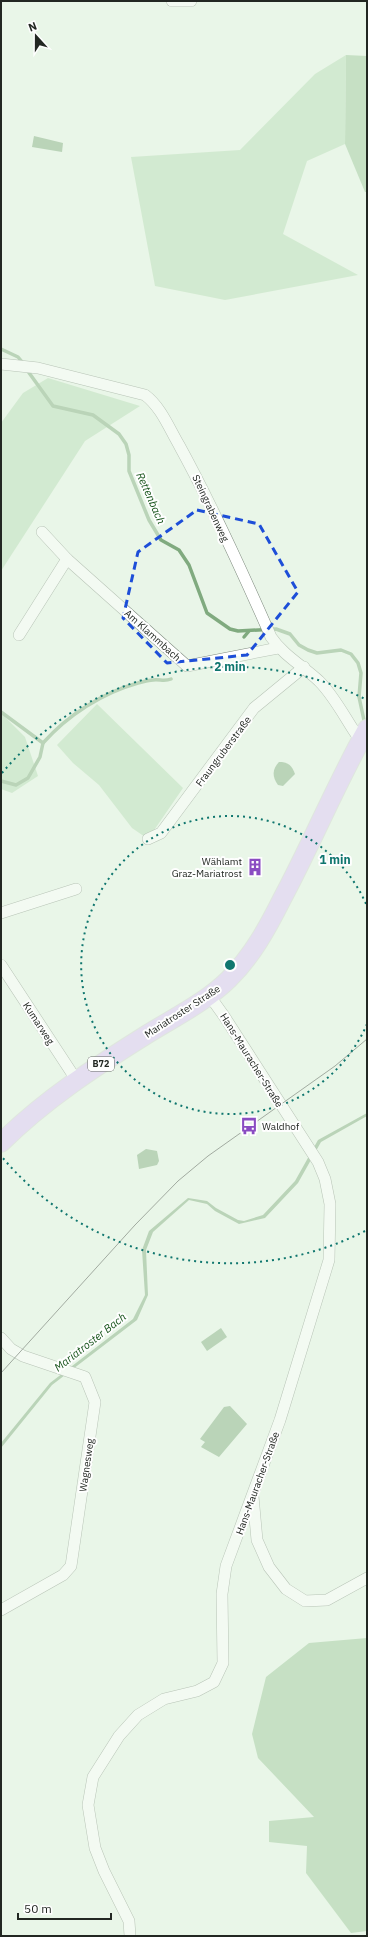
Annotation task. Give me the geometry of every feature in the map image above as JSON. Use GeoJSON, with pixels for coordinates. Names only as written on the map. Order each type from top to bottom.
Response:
{"type":"FeatureCollection","features":[{"type":"Feature","properties":{"kind":"main road","name":"Mariatroster Straße"},"geometry":{"type":"LineString","coordinates":[[1,1143],[35,1112],[77,1081],[227,981],[261,940],[294,877],[365,732]]}},
{"type":"Feature","properties":{"kind":"street"},"geometry":{"type":"LineString","coordinates":[[172,1],[191,1]]}},
{"type":"Feature","properties":{"kind":"street","name":"Steingrabenweg"},"geometry":{"type":"LineString","coordinates":[[1,364],[23,366],[140,394],[150,399],[159,409],[195,476],[271,637],[278,648],[304,667],[332,696],[356,734],[365,732]]}},
{"type":"Feature","properties":{"kind":"street","name":"Am Klammbach"},"geometry":{"type":"LineString","coordinates":[[42,532],[67,559],[187,666],[278,648]]}},
{"type":"Feature","properties":{"kind":"street"},"geometry":{"type":"LineString","coordinates":[[19,635],[67,559]]}},
{"type":"Feature","properties":{"kind":"street","name":"Fraungruberstraße"},"geometry":{"type":"LineString","coordinates":[[148,840],[161,833],[254,708],[304,667]]}},
{"type":"Feature","properties":{"kind":"street"},"geometry":{"type":"LineString","coordinates":[[1,913],[76,888]]}},
{"type":"Feature","properties":{"kind":"street","name":"Kumarweg"},"geometry":{"type":"LineString","coordinates":[[1,965],[77,1081]]}},
{"type":"Feature","properties":{"kind":"street","name":"Hans-Mauracher-Straße"},"geometry":{"type":"LineString","coordinates":[[130,1936],[129,1921],[104,1871],[95,1848],[88,1805],[93,1777],[118,1736],[138,1715],[164,1699],[197,1691],[214,1682],[223,1663],[222,1594],[226,1566],[280,1420],[329,1260],[330,1204],[325,1179],[318,1162],[224,1016],[208,995]]}},
{"type":"Feature","properties":{"kind":"street","name":"Wagnesweg"},"geometry":{"type":"LineString","coordinates":[[1,1338],[11,1349],[24,1356],[85,1377],[95,1402],[70,1566],[63,1575],[1,1610]]}},
{"type":"Feature","properties":{"kind":"street"},"geometry":{"type":"LineString","coordinates":[[253,1494],[257,1540],[268,1567],[286,1589],[305,1601],[327,1600],[367,1578]]}},
{"type":"Feature","properties":{"kind":"highlighted area"},"geometry":{"type":"Polygon","coordinates":[[[197,510],[259,524],[298,592],[247,655],[167,663],[123,618],[138,552],[197,510]]]}},
{"type":"Feature","properties":{"kind":"shaded area"},"geometry":{"type":"Polygon","coordinates":[[[346,55],[345,144],[307,161],[283,234],[358,275],[225,300],[155,286],[131,157],[240,150],[315,74],[346,55]]]}},
{"type":"Feature","properties":{"kind":"shaded area"},"geometry":{"type":"Polygon","coordinates":[[[346,55],[367,56],[367,192],[365,192],[345,144],[346,55]]]}},
{"type":"Feature","properties":{"kind":"shaded area"},"geometry":{"type":"Polygon","coordinates":[[[34,136],[63,143],[62,152],[32,147],[34,136]]]}},
{"type":"Feature","properties":{"kind":"shaded area"},"geometry":{"type":"Polygon","coordinates":[[[48,378],[140,406],[85,441],[1,571],[1,423],[23,393],[48,378]]]}},
{"type":"Feature","properties":{"kind":"shaded area"},"geometry":{"type":"Polygon","coordinates":[[[97,704],[183,788],[148,839],[132,828],[99,785],[73,763],[57,745],[97,704]]]}},
{"type":"Feature","properties":{"kind":"shaded area"},"geometry":{"type":"Polygon","coordinates":[[[1,713],[25,737],[38,776],[12,793],[1,789],[1,713]]]}},
{"type":"Feature","properties":{"kind":"shaded area"},"geometry":{"type":"Polygon","coordinates":[[[279,762],[290,765],[295,774],[283,786],[278,785],[274,776],[275,767],[279,762]]]}},
{"type":"Feature","properties":{"kind":"shaded area","name":"Mariatroster Bach"},"geometry":{"type":"Polygon","coordinates":[[[367,1113],[367,1116],[321,1142],[298,1183],[265,1218],[239,1224],[215,1211],[207,1204],[189,1200],[153,1232],[146,1250],[148,1295],[137,1320],[52,1385],[1,1448],[1,1443],[50,1383],[133,1319],[145,1295],[142,1250],[149,1231],[188,1198],[207,1201],[216,1208],[238,1220],[244,1221],[263,1215],[295,1181],[318,1140],[367,1113]]]}},
{"type":"Feature","properties":{"kind":"shaded area"},"geometry":{"type":"Polygon","coordinates":[[[146,1149],[157,1151],[159,1161],[157,1165],[139,1169],[137,1155],[146,1149]]]}},
{"type":"Feature","properties":{"kind":"shaded area"},"geometry":{"type":"Polygon","coordinates":[[[221,1328],[227,1337],[207,1351],[201,1342],[221,1328]]]}},
{"type":"Feature","properties":{"kind":"shaded area"},"geometry":{"type":"Polygon","coordinates":[[[230,1406],[247,1424],[219,1457],[201,1447],[205,1442],[200,1439],[224,1407],[230,1406]]]}},
{"type":"Feature","properties":{"kind":"shaded area"},"geometry":{"type":"Polygon","coordinates":[[[367,1638],[367,1931],[351,1933],[306,1873],[307,1846],[269,1842],[269,1821],[314,1817],[258,1758],[252,1734],[266,1677],[309,1643],[367,1638]]]}},
{"type":"Feature","properties":{"kind":"waterway","name":"Rettenbach"},"geometry":{"type":"LineString","coordinates":[[1,349],[18,357],[23,363]]}},
{"type":"Feature","properties":{"kind":"waterway","name":"Rettenbach"},"geometry":{"type":"LineString","coordinates":[[27,370],[53,406],[93,415],[119,434],[126,444],[129,455],[129,471],[149,520],[161,540],[179,550],[189,565],[207,613],[230,629],[238,631],[276,629],[290,634],[299,645],[308,650],[317,653],[341,650],[351,654],[358,663],[361,673],[359,697],[365,725]]}},
{"type":"Feature","properties":{"kind":"waterway","name":"Rettenbach"},"geometry":{"type":"LineString","coordinates":[[244,637],[249,631]]}},
{"type":"Feature","properties":{"kind":"waterway"},"geometry":{"type":"LineString","coordinates":[[1,712],[43,743],[63,723],[86,706],[99,699],[125,687],[138,683],[151,680],[171,679]]}},
{"type":"Feature","properties":{"kind":"waterway"},"geometry":{"type":"LineString","coordinates":[[1,781],[16,785],[28,778],[40,757],[43,743]]}},
{"type":"Feature","properties":{"kind":"tram line"},"geometry":{"type":"LineString","coordinates":[[1,1373],[135,1225],[178,1181],[208,1156],[335,1066],[367,1039]]}},
{"type":"Feature","properties":{"kind":"place","name":"Wählamt Graz-Mariatrost"},"geometry":{"type":"Point","coordinates":[255,867]}},
{"type":"Feature","properties":{"kind":"place","name":"Waldhof"},"geometry":{"type":"Point","coordinates":[249,1126]}}]}
